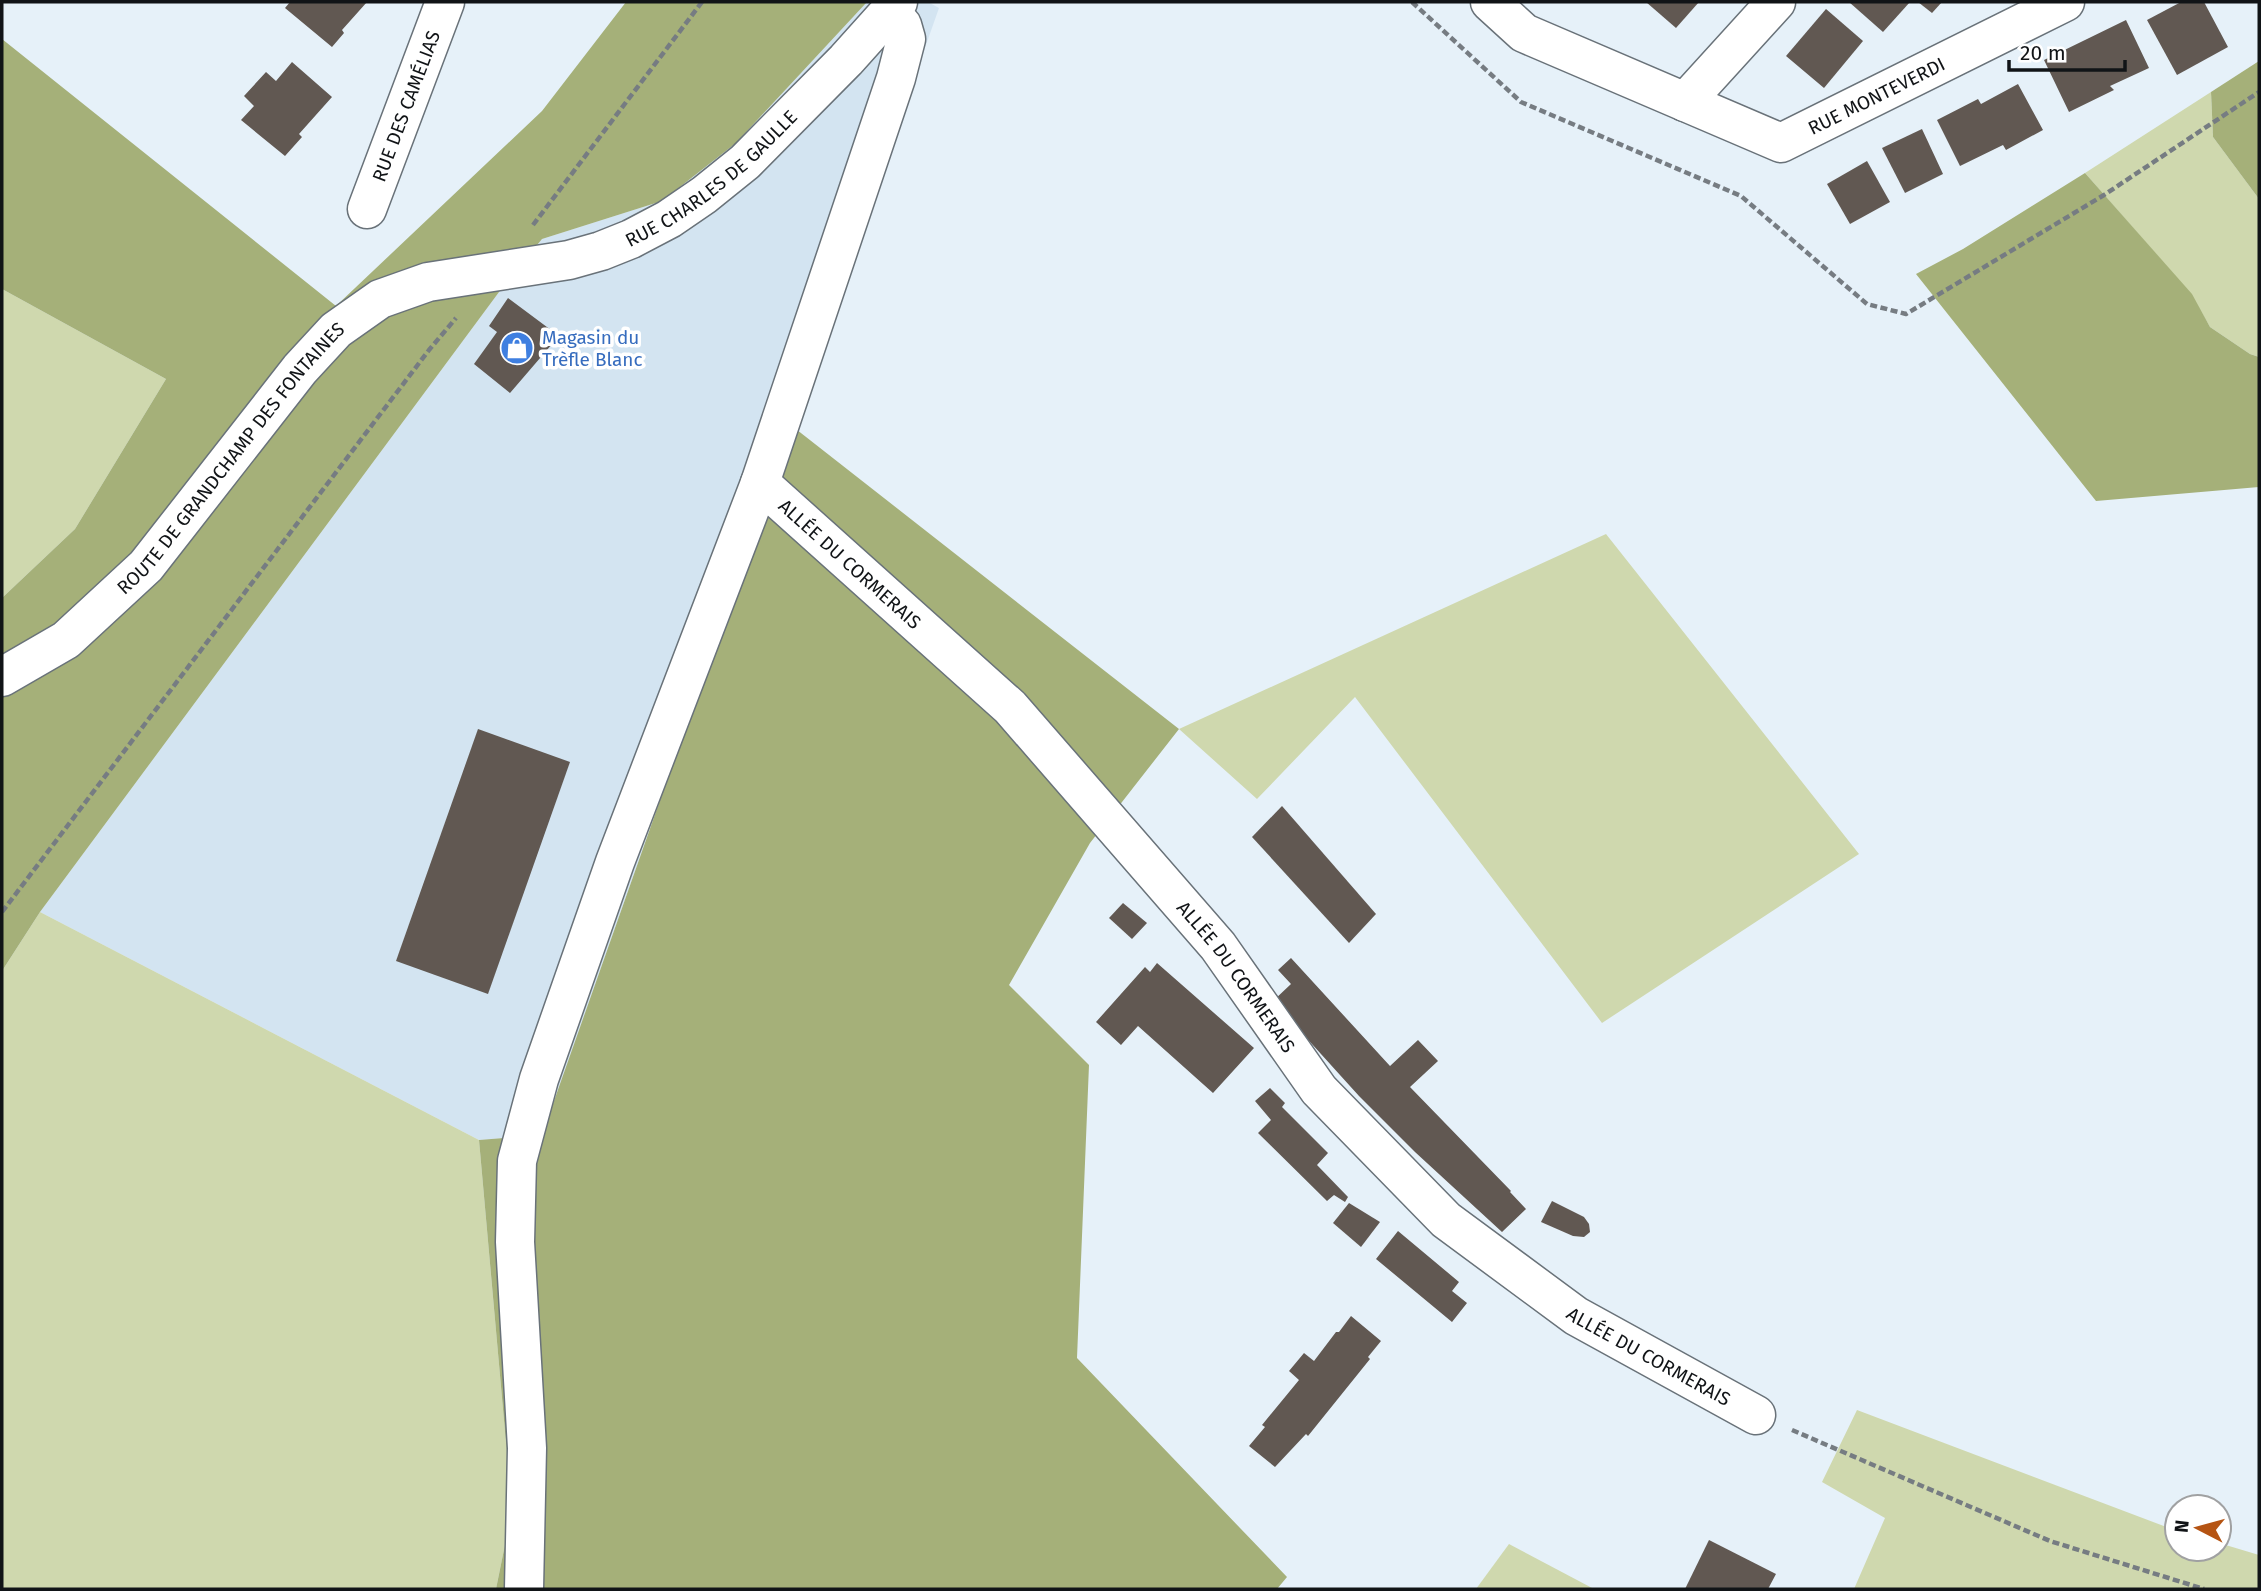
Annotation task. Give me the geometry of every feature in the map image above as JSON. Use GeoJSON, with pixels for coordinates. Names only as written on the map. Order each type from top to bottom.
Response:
{"type":"FeatureCollection","features":[{"type":"Feature","properties":{"kind":"street","name":"RUE DES CAMÉLIAS"},"geometry":{"type":"LineString","coordinates":[[366,209],[445,2]]}},
{"type":"Feature","properties":{"kind":"street","name":"RUE MONTEVERDI"},"geometry":{"type":"LineString","coordinates":[[1490,2],[1524,33],[1781,143],[2065,2]]}},
{"type":"Feature","properties":{"kind":"street"},"geometry":{"type":"LineString","coordinates":[[1685,102],[1776,2]]}},
{"type":"Feature","properties":{"kind":"street","name":"RUE CHARLES DE GAULLE"},"geometry":{"type":"LineString","coordinates":[[488,272],[569,260],[601,251],[631,239],[677,213],[745,162],[894,7]]}},
{"type":"Feature","properties":{"kind":"street"},"geometry":{"type":"LineString","coordinates":[[524,1589],[527,1448],[515,1242],[517,1161],[539,1079],[615,862],[760,483],[896,78],[906,38],[894,7]]}},
{"type":"Feature","properties":{"kind":"street","name":"ROUTE DE GRANDCHAMP DES FONTAINES"},"geometry":{"type":"LineString","coordinates":[[2,677],[66,639],[146,566],[300,369],[336,331],[380,299],[428,282],[488,272]]}},
{"type":"Feature","properties":{"kind":"street","name":"ALLÉE DU CORMERAIS"},"geometry":{"type":"LineString","coordinates":[[760,483],[1010,707],[1218,946],[1319,1090],[1446,1220],[1576,1316],[1756,1415]]}},
{"type":"Feature","properties":{"kind":"path"},"geometry":{"type":"LineString","coordinates":[[2,912],[488,272],[702,2]]}},
{"type":"Feature","properties":{"kind":"path"},"geometry":{"type":"LineString","coordinates":[[1412,2],[1521,102],[1741,196],[1867,304],[1906,314],[2104,195],[2259,92]]}},
{"type":"Feature","properties":{"kind":"path"},"geometry":{"type":"LineString","coordinates":[[1756,1415],[2050,1541],[2204,1589]]}},
{"type":"Feature","properties":{"kind":"shaded area"},"geometry":{"type":"Polygon","coordinates":[[[867,2],[928,2],[939,8],[542,1135],[479,1140],[40,912],[502,288],[542,239],[662,201],[736,143],[867,2]]]}},
{"type":"Feature","properties":{"kind":"green space"},"geometry":{"type":"Polygon","coordinates":[[[626,2],[867,2],[736,143],[662,201],[542,239],[502,288],[40,912],[2,971],[2,598],[75,529],[166,379],[2,289],[2,39],[336,306],[542,111],[626,2]]]}},
{"type":"Feature","properties":{"kind":"green space"},"geometry":{"type":"Polygon","coordinates":[[[2259,61],[2259,199],[2213,137],[2211,92],[2259,61]]]}},
{"type":"Feature","properties":{"kind":"green space"},"geometry":{"type":"Polygon","coordinates":[[[2211,92],[2213,137],[2259,199],[2259,357],[2250,354],[2210,327],[2191,294],[2085,173],[2211,92]]]}},
{"type":"Feature","properties":{"kind":"green space"},"geometry":{"type":"Polygon","coordinates":[[[2085,173],[2192,294],[2210,327],[2250,354],[2259,357],[2259,487],[2096,501],[1916,274],[1963,249],[2085,173]]]}},
{"type":"Feature","properties":{"kind":"green space"},"geometry":{"type":"Polygon","coordinates":[[[2,289],[166,379],[75,529],[2,598],[2,289]]]}},
{"type":"Feature","properties":{"kind":"green space"},"geometry":{"type":"Polygon","coordinates":[[[792,426],[1179,729],[1090,843],[1009,985],[1089,1065],[1077,1358],[1287,1577],[1277,1589],[496,1589],[512,1510],[479,1140],[542,1135],[792,426]]]}},
{"type":"Feature","properties":{"kind":"green space"},"geometry":{"type":"Polygon","coordinates":[[[1606,534],[1859,854],[1602,1023],[1355,697],[1257,799],[1179,729],[1606,534]]]}},
{"type":"Feature","properties":{"kind":"green space"},"geometry":{"type":"Polygon","coordinates":[[[40,912],[479,1140],[512,1510],[496,1589],[2,1589],[2,971],[40,912]]]}},
{"type":"Feature","properties":{"kind":"green space"},"geometry":{"type":"Polygon","coordinates":[[[1857,1410],[2163,1526],[2163,1563],[2233,1563],[2233,1547],[2259,1555],[2259,1589],[1854,1589],[1885,1518],[1822,1482],[1857,1410]]]}},
{"type":"Feature","properties":{"kind":"green space"},"geometry":{"type":"Polygon","coordinates":[[[1509,1544],[1594,1589],[1476,1589],[1509,1544]]]}},
{"type":"Feature","properties":{"kind":"building"},"geometry":{"type":"Polygon","coordinates":[[[290,2],[367,2],[342,30],[344,33],[332,47],[285,8],[290,2]]]}},
{"type":"Feature","properties":{"kind":"building"},"geometry":{"type":"Polygon","coordinates":[[[1646,2],[1699,2],[1676,28],[1646,2]]]}},
{"type":"Feature","properties":{"kind":"building"},"geometry":{"type":"Polygon","coordinates":[[[1849,2],[1910,2],[1883,32],[1849,2]]]}},
{"type":"Feature","properties":{"kind":"building"},"geometry":{"type":"Polygon","coordinates":[[[1918,2],[1942,2],[1932,13],[1918,2]]]}},
{"type":"Feature","properties":{"kind":"building"},"geometry":{"type":"Polygon","coordinates":[[[2181,2],[2204,2],[2228,47],[2177,75],[2147,20],[2181,2]]]}},
{"type":"Feature","properties":{"kind":"building"},"geometry":{"type":"Polygon","coordinates":[[[1826,9],[1863,41],[1824,88],[1786,56],[1826,9]]]}},
{"type":"Feature","properties":{"kind":"building"},"geometry":{"type":"Polygon","coordinates":[[[2126,20],[2149,68],[2110,86],[2114,90],[2069,112],[2044,60],[2126,20]]]}},
{"type":"Feature","properties":{"kind":"building"},"geometry":{"type":"Polygon","coordinates":[[[292,62],[332,97],[299,134],[302,137],[285,156],[241,120],[254,106],[244,96],[266,72],[276,81],[292,62]]]}},
{"type":"Feature","properties":{"kind":"building"},"geometry":{"type":"Polygon","coordinates":[[[2018,84],[2043,130],[2006,150],[2003,145],[1960,166],[1937,120],[1978,99],[1981,104],[2018,84]]]}},
{"type":"Feature","properties":{"kind":"building"},"geometry":{"type":"Polygon","coordinates":[[[1922,129],[1943,174],[1905,193],[1882,148],[1922,129]]]}},
{"type":"Feature","properties":{"kind":"building"},"geometry":{"type":"Polygon","coordinates":[[[1867,161],[1890,202],[1850,224],[1827,184],[1867,161]]]}},
{"type":"Feature","properties":{"kind":"building","name":"Magasin du Trèfle Blanc"},"geometry":{"type":"Polygon","coordinates":[[[508,298],[559,336],[510,393],[474,364],[497,332],[489,326],[508,298]]]}},
{"type":"Feature","properties":{"kind":"building"},"geometry":{"type":"Polygon","coordinates":[[[478,729],[570,762],[488,994],[396,961],[478,729]]]}},
{"type":"Feature","properties":{"kind":"building"},"geometry":{"type":"Polygon","coordinates":[[[1282,806],[1376,914],[1349,943],[1252,837],[1282,806]]]}},
{"type":"Feature","properties":{"kind":"building"},"geometry":{"type":"Polygon","coordinates":[[[1123,903],[1147,923],[1132,939],[1109,918],[1123,903]]]}},
{"type":"Feature","properties":{"kind":"building"},"geometry":{"type":"Polygon","coordinates":[[[1291,958],[1390,1066],[1418,1040],[1438,1061],[1410,1087],[1526,1209],[1502,1232],[1359,1096],[1273,1001],[1291,984],[1278,970],[1291,958]]]}},
{"type":"Feature","properties":{"kind":"building"},"geometry":{"type":"Polygon","coordinates":[[[1157,963],[1254,1048],[1213,1093],[1138,1026],[1121,1045],[1096,1022],[1145,967],[1150,972],[1157,963]]]}},
{"type":"Feature","properties":{"kind":"building"},"geometry":{"type":"Polygon","coordinates":[[[1270,1088],[1285,1103],[1282,1107],[1328,1153],[1317,1165],[1348,1197],[1345,1202],[1334,1195],[1327,1201],[1258,1133],[1271,1120],[1255,1101],[1270,1088]]]}},
{"type":"Feature","properties":{"kind":"building"},"geometry":{"type":"Polygon","coordinates":[[[1552,1201],[1584,1217],[1590,1232],[1584,1237],[1573,1236],[1541,1222],[1552,1201]]]}},
{"type":"Feature","properties":{"kind":"building"},"geometry":{"type":"Polygon","coordinates":[[[1349,1203],[1380,1222],[1361,1247],[1333,1223],[1349,1203]]]}},
{"type":"Feature","properties":{"kind":"building"},"geometry":{"type":"Polygon","coordinates":[[[1398,1231],[1459,1282],[1452,1291],[1467,1303],[1452,1322],[1376,1259],[1398,1231]]]}},
{"type":"Feature","properties":{"kind":"building"},"geometry":{"type":"Polygon","coordinates":[[[1351,1316],[1381,1341],[1368,1357],[1370,1359],[1308,1436],[1306,1434],[1275,1467],[1249,1446],[1265,1427],[1262,1425],[1299,1380],[1289,1371],[1304,1353],[1314,1361],[1351,1316]]]}},
{"type":"Feature","properties":{"kind":"building"},"geometry":{"type":"Polygon","coordinates":[[[1709,1540],[1776,1574],[1768,1589],[1685,1589],[1709,1540]]]}},
{"type":"Feature","properties":{"kind":"place","name":"Magasin du Trèfle Blanc"},"geometry":{"type":"Point","coordinates":[517,348]}}]}
